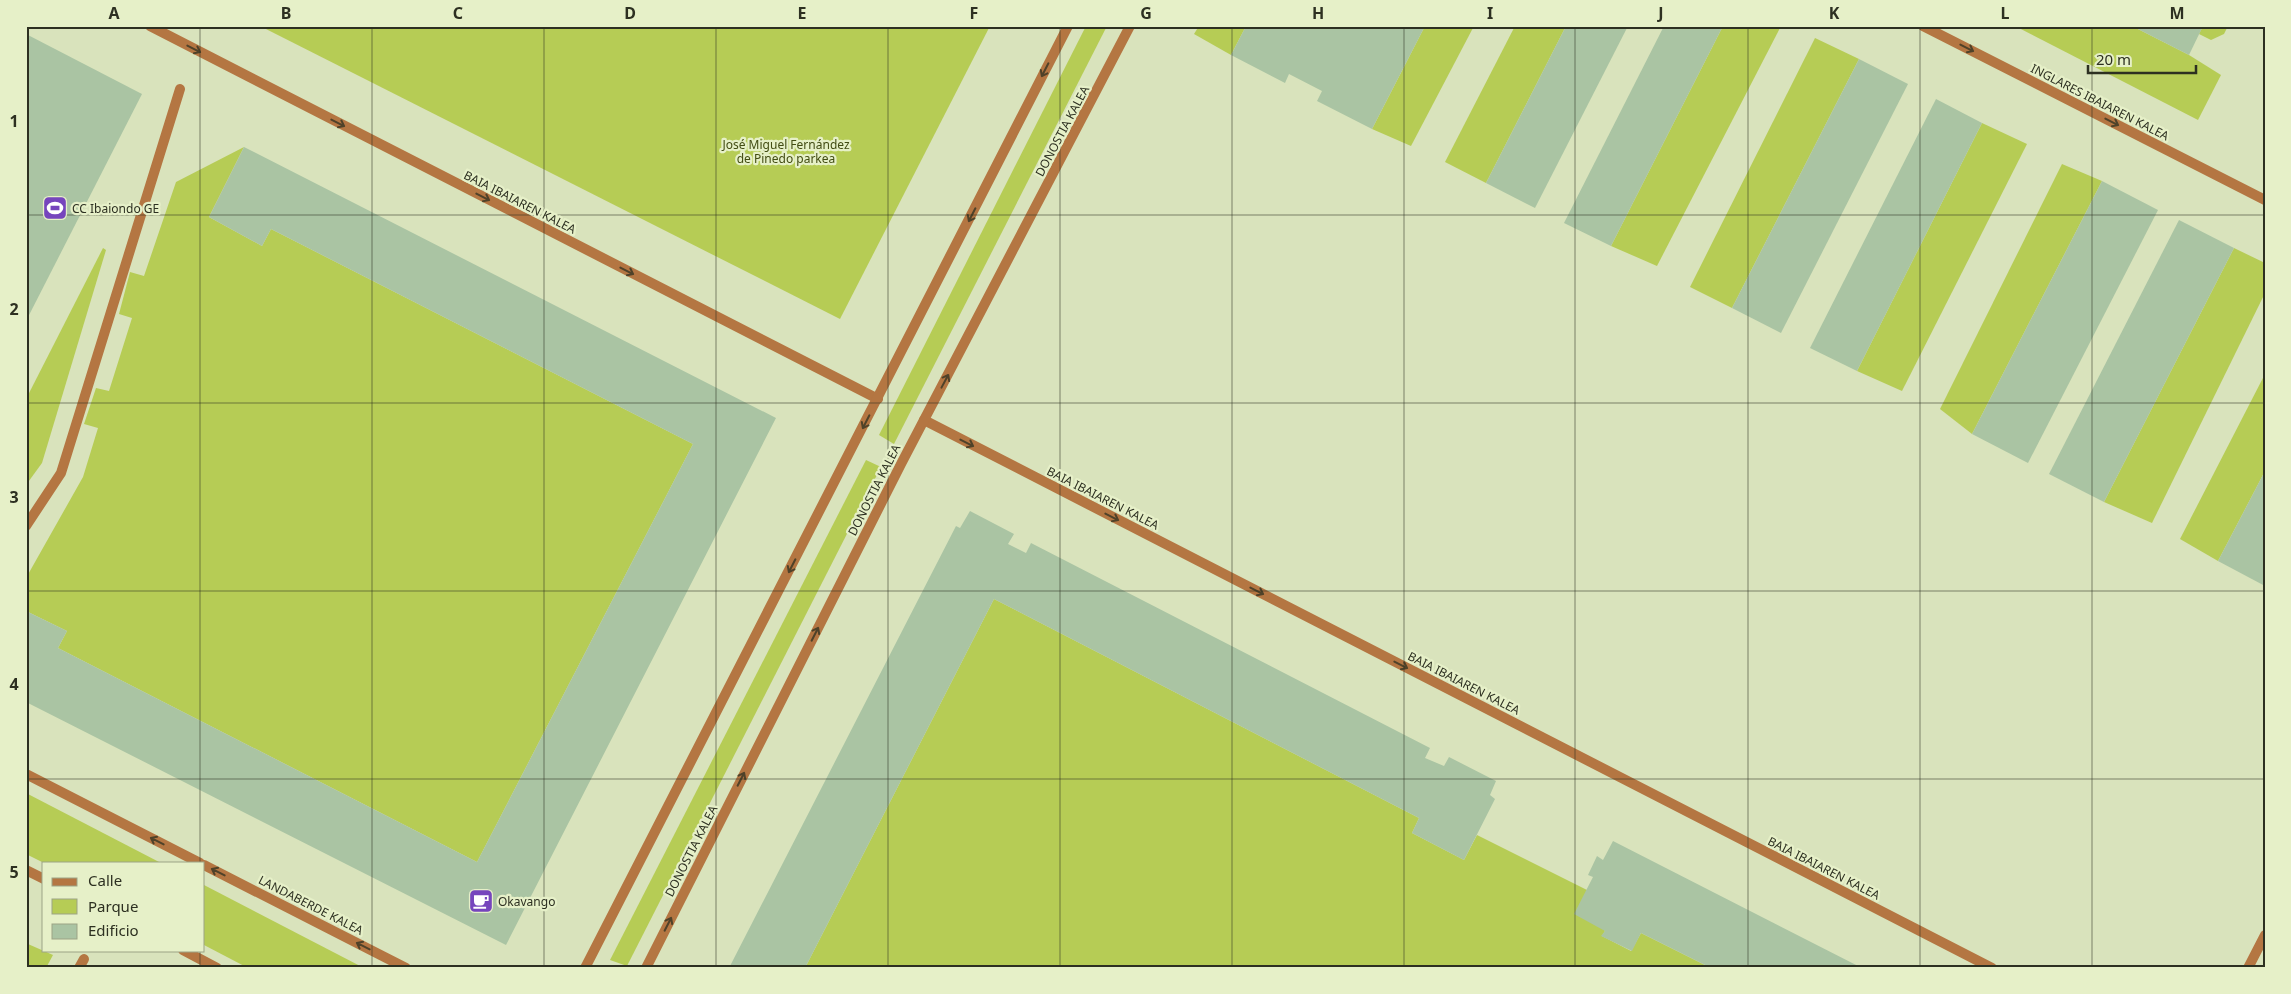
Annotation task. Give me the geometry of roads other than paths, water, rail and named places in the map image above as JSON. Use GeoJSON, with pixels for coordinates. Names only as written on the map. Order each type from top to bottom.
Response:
{"type":"FeatureCollection","features":[{"type":"Feature","properties":{"kind":"street","name":"BAIA IBAIAREN KALEA"},"geometry":{"type":"LineString","coordinates":[[150,26],[878,400]]}},
{"type":"Feature","properties":{"kind":"street"},"geometry":{"type":"LineString","coordinates":[[585,968],[878,400],[1068,26]]}},
{"type":"Feature","properties":{"kind":"street","name":"DONOSTIA KALEA"},"geometry":{"type":"LineString","coordinates":[[646,968],[924,420],[1130,26]]}},
{"type":"Feature","properties":{"kind":"street","name":"INGLARES IBAIAREN KALEA"},"geometry":{"type":"LineString","coordinates":[[1923,26],[2265,200]]}},
{"type":"Feature","properties":{"kind":"street"},"geometry":{"type":"LineString","coordinates":[[26,526],[61,473],[180,90]]}},
{"type":"Feature","properties":{"kind":"street","name":"BAIA IBAIAREN KALEA"},"geometry":{"type":"LineString","coordinates":[[924,420],[1992,968]]}},
{"type":"Feature","properties":{"kind":"street"},"geometry":{"type":"LineString","coordinates":[[26,774],[198,862]]}},
{"type":"Feature","properties":{"kind":"street","name":"LANDABERDE KALEA"},"geometry":{"type":"LineString","coordinates":[[205,866],[406,968]]}},
{"type":"Feature","properties":{"kind":"street"},"geometry":{"type":"LineString","coordinates":[[26,870],[42,878]]}},
{"type":"Feature","properties":{"kind":"street"},"geometry":{"type":"LineString","coordinates":[[2248,968],[2265,935]]}},
{"type":"Feature","properties":{"kind":"street"},"geometry":{"type":"LineString","coordinates":[[187,952],[218,968]]}},
{"type":"Feature","properties":{"kind":"place","name":"CC Ibaiondo GE"},"geometry":{"type":"Point","coordinates":[55,208]}},
{"type":"Feature","properties":{"kind":"place","name":"Okavango"},"geometry":{"type":"Point","coordinates":[481,901]}},
{"type":"Feature","properties":{"kind":"park label","name":"José Miguel Fernández de Pinedo parkea"},"geometry":{"type":"Point","coordinates":[786,151]}}]}
